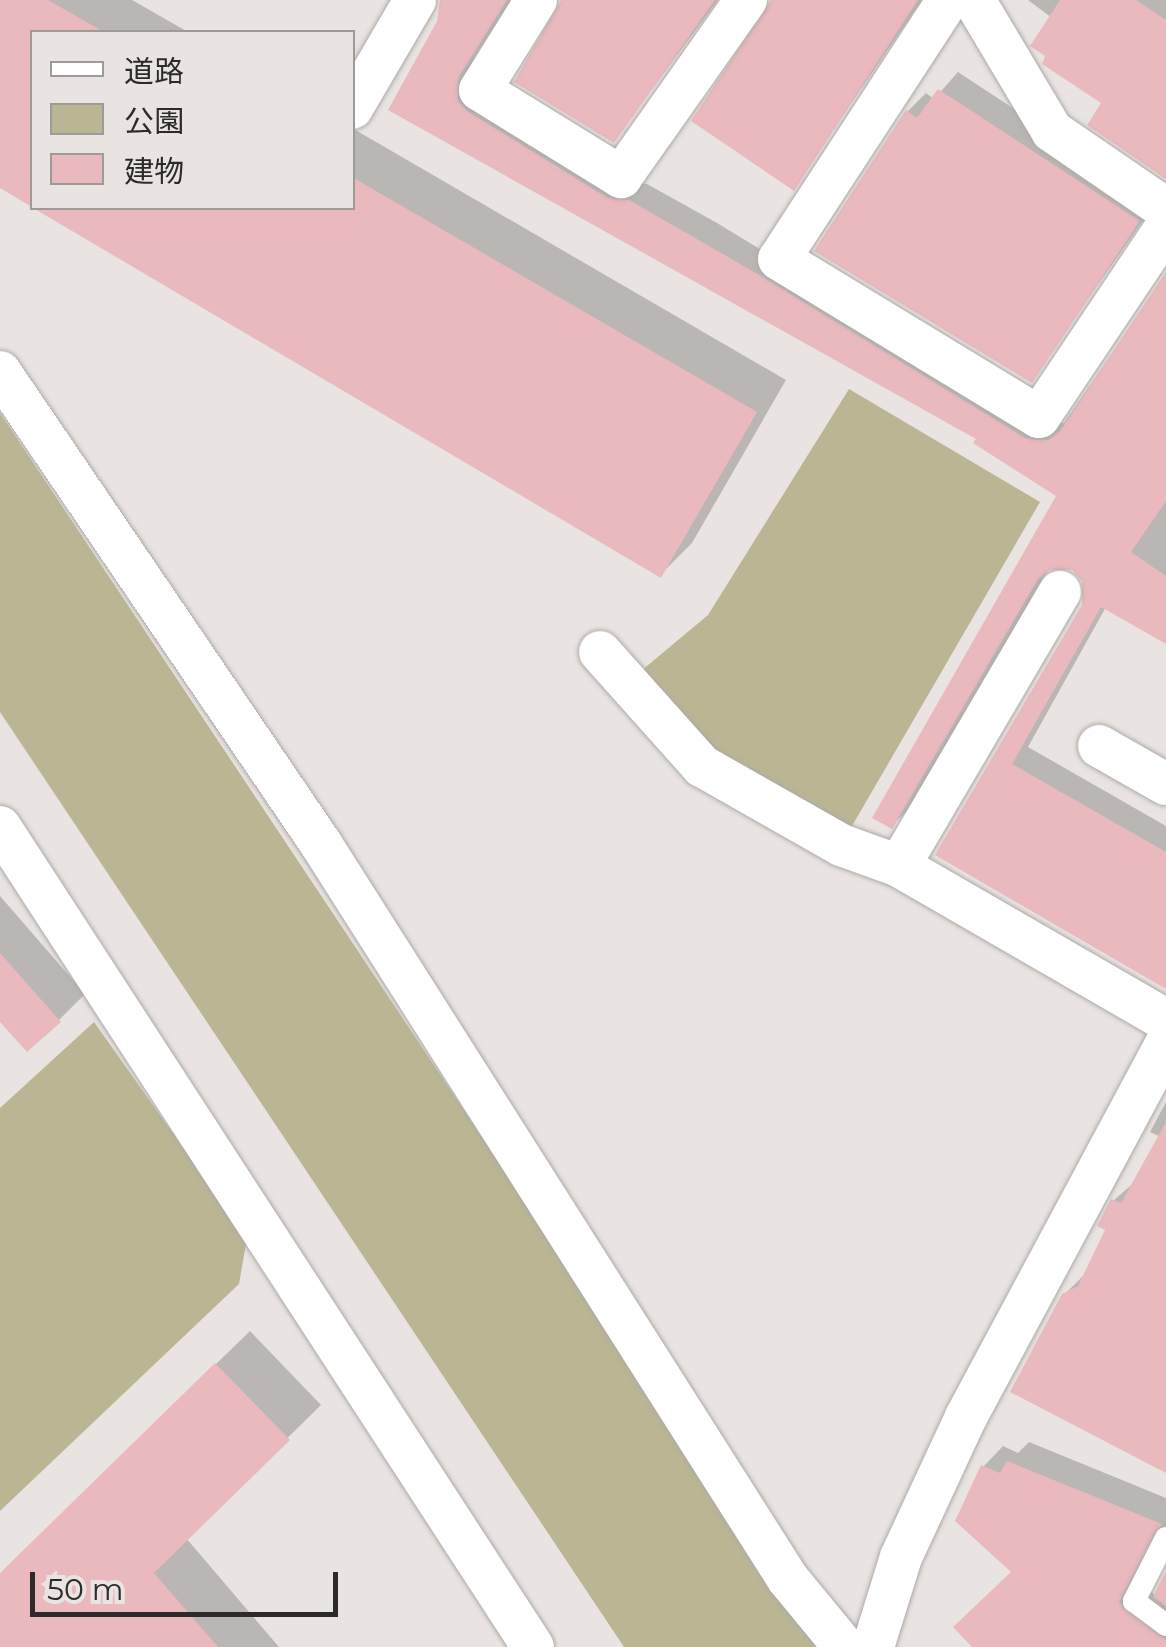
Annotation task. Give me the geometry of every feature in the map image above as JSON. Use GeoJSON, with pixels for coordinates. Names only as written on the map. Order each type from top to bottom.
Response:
{"type":"FeatureCollection","features":[{"type":"Feature","properties":{"kind":"street"},"geometry":{"type":"LineString","coordinates":[[355,103],[416,0]]}},
{"type":"Feature","properties":{"kind":"street"},"geometry":{"type":"LineString","coordinates":[[536,0],[480,90],[621,177],[746,0]]}},
{"type":"Feature","properties":{"kind":"street"},"geometry":{"type":"LineString","coordinates":[[948,0],[778,259],[1039,417],[1166,227]]}},
{"type":"Feature","properties":{"kind":"street"},"geometry":{"type":"LineString","coordinates":[[974,0],[1052,131],[1166,208]]}},
{"type":"Feature","properties":{"kind":"street"},"geometry":{"type":"LineString","coordinates":[[0,372],[321,844],[788,1578],[844,1647]]}},
{"type":"Feature","properties":{"kind":"street"},"geometry":{"type":"LineString","coordinates":[[899,866],[1060,592]]}},
{"type":"Feature","properties":{"kind":"street"},"geometry":{"type":"LineString","coordinates":[[600,652],[702,766],[842,846],[860,849],[899,866],[1165,1042],[966,1416],[901,1557],[874,1647]]}},
{"type":"Feature","properties":{"kind":"street"},"geometry":{"type":"LineString","coordinates":[[1098,746],[1166,784]]}},
{"type":"Feature","properties":{"kind":"street"},"geometry":{"type":"LineString","coordinates":[[0,827],[533,1647]]}},
{"type":"Feature","properties":{"kind":"lane"},"geometry":{"type":"LineString","coordinates":[[1166,1538],[1134,1600],[1166,1625]]}},
{"type":"Feature","properties":{"kind":"green space"},"geometry":{"type":"Polygon","coordinates":[[[849,389],[1040,502],[841,845],[702,766],[641,671],[708,615],[849,389]]]}},
{"type":"Feature","properties":{"kind":"green space"},"geometry":{"type":"Polygon","coordinates":[[[0,413],[821,1647],[624,1647],[0,712],[0,413]]]}},
{"type":"Feature","properties":{"kind":"green space"},"geometry":{"type":"Polygon","coordinates":[[[94,1022],[247,1238],[239,1284],[0,1511],[0,1108],[94,1022]]]}},
{"type":"Feature","properties":{"kind":"building"},"geometry":{"type":"Polygon","coordinates":[[[0,0],[48,0],[100,30],[30,30],[30,206],[0,188],[0,0]]]}},
{"type":"Feature","properties":{"kind":"building"},"geometry":{"type":"Polygon","coordinates":[[[440,0],[507,0],[458,78],[458,101],[467,111],[608,198],[629,200],[761,276],[1027,439],[1049,440],[1060,431],[1166,272],[1166,501],[1131,552],[1166,576],[1166,644],[1101,607],[1012,764],[1166,852],[1166,989],[935,855],[1082,605],[1082,581],[1072,570],[1049,570],[1038,579],[892,829],[872,818],[1056,496],[973,443],[976,439],[388,110],[437,21],[440,0]]]}},
{"type":"Feature","properties":{"kind":"building"},"geometry":{"type":"Polygon","coordinates":[[[561,0],[715,0],[614,143],[514,82],[561,0]]]}},
{"type":"Feature","properties":{"kind":"building"},"geometry":{"type":"Polygon","coordinates":[[[771,0],[918,0],[794,191],[691,121],[771,0]]]}},
{"type":"Feature","properties":{"kind":"building"},"geometry":{"type":"Polygon","coordinates":[[[1060,0],[1136,0],[1166,20],[1166,179],[1087,125],[1101,103],[1042,64],[1045,56],[1030,46],[1060,0]]]}},
{"type":"Feature","properties":{"kind":"building"},"geometry":{"type":"Polygon","coordinates":[[[938,89],[1140,221],[1032,383],[814,251],[906,110],[917,118],[938,89]]]}},
{"type":"Feature","properties":{"kind":"building"},"geometry":{"type":"Polygon","coordinates":[[[355,179],[757,412],[661,578],[36,210],[355,210],[355,179]]]}},
{"type":"Feature","properties":{"kind":"building"},"geometry":{"type":"Polygon","coordinates":[[[0,953],[61,1022],[27,1052],[0,1022],[0,953]]]}},
{"type":"Feature","properties":{"kind":"building"},"geometry":{"type":"Polygon","coordinates":[[[1166,1122],[1166,1473],[1010,1392],[1062,1294],[1078,1286],[1105,1230],[1097,1226],[1111,1199],[1121,1203],[1166,1122]]]}},
{"type":"Feature","properties":{"kind":"building"},"geometry":{"type":"Polygon","coordinates":[[[215,1363],[290,1440],[154,1573],[218,1647],[0,1647],[0,1573],[215,1363]]]}},
{"type":"Feature","properties":{"kind":"building"},"geometry":{"type":"Polygon","coordinates":[[[1007,1461],[1162,1524],[1119,1602],[1166,1640],[1166,1647],[972,1647],[953,1627],[1011,1572],[955,1521],[981,1465],[1000,1473],[1007,1461]]]}},
{"type":"Feature","properties":{"kind":"building"},"geometry":{"type":"Polygon","coordinates":[[[1166,1571],[1166,1606],[1153,1597],[1166,1571]]]}}]}
